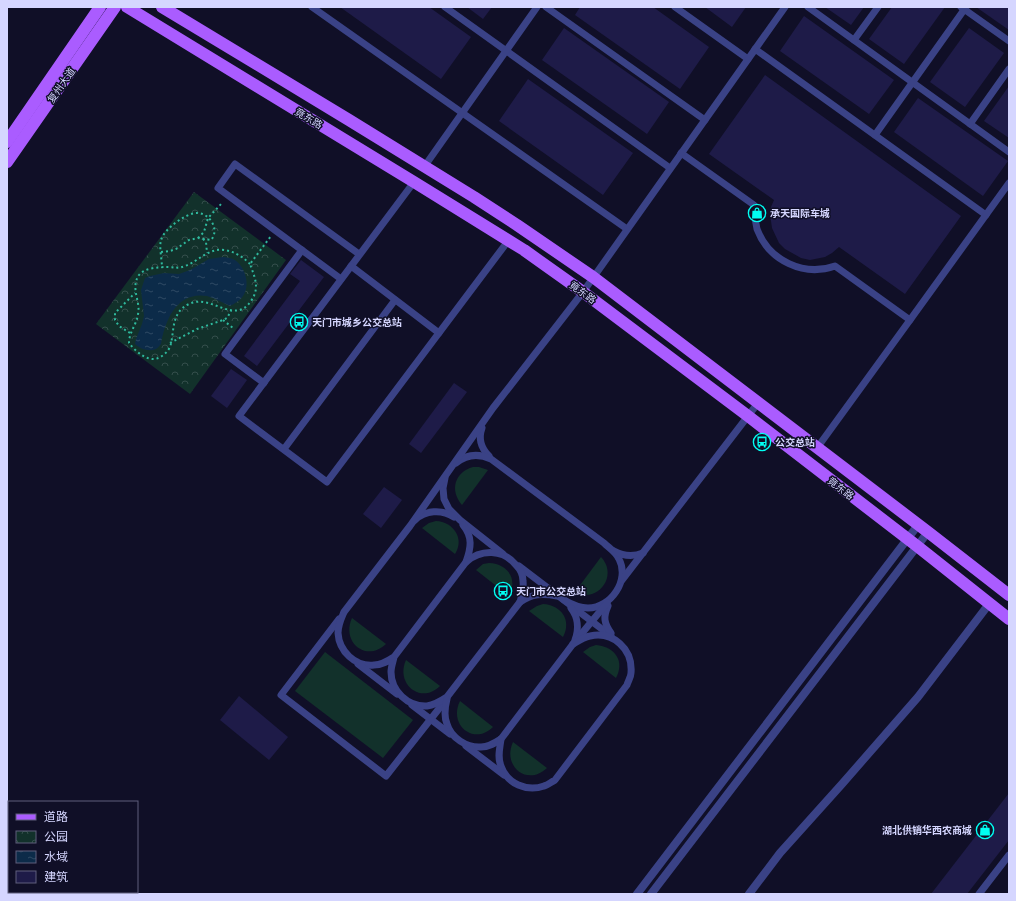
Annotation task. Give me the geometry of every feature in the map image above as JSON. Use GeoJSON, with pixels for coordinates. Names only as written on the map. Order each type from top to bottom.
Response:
{"type":"FeatureCollection","features":[{"type":"Feature","properties":{"kind":"main road","name":"复州大道"},"geometry":{"type":"LineString","coordinates":[[7,142],[100,7]]}},
{"type":"Feature","properties":{"kind":"main road","name":"复州大道"},"geometry":{"type":"LineString","coordinates":[[7,162],[115,7]]}},
{"type":"Feature","properties":{"kind":"main road","name":"竟东路"},"geometry":{"type":"LineString","coordinates":[[127,7],[524,250],[583,292],[748,416],[1009,619]]}},
{"type":"Feature","properties":{"kind":"main road","name":"竟东路"},"geometry":{"type":"LineString","coordinates":[[164,8],[349,120],[517,225],[593,277],[1009,595]]}},
{"type":"Feature","properties":{"kind":"street"},"geometry":{"type":"LineString","coordinates":[[651,894],[923,528]]}},
{"type":"Feature","properties":{"kind":"street"},"geometry":{"type":"LineString","coordinates":[[637,894],[923,528]]}},
{"type":"Feature","properties":{"kind":"street"},"geometry":{"type":"LineString","coordinates":[[749,894],[780,853],[918,697],[989,604]]}},
{"type":"Feature","properties":{"kind":"lane"},"geometry":{"type":"LineString","coordinates":[[312,7],[627,229]]}},
{"type":"Feature","properties":{"kind":"lane"},"geometry":{"type":"LineString","coordinates":[[446,7],[670,168]]}},
{"type":"Feature","properties":{"kind":"lane"},"geometry":{"type":"LineString","coordinates":[[424,167],[537,7]]}},
{"type":"Feature","properties":{"kind":"lane"},"geometry":{"type":"LineString","coordinates":[[546,7],[705,120]]}},
{"type":"Feature","properties":{"kind":"lane"},"geometry":{"type":"LineString","coordinates":[[675,7],[748,59]]}},
{"type":"Feature","properties":{"kind":"lane"},"geometry":{"type":"LineString","coordinates":[[620,643],[454,515],[444,499],[443,488],[445,476],[483,423],[583,292],[784,7]]}},
{"type":"Feature","properties":{"kind":"lane"},"geometry":{"type":"LineString","coordinates":[[808,7],[1009,152]]}},
{"type":"Feature","properties":{"kind":"lane"},"geometry":{"type":"LineString","coordinates":[[854,40],[878,7]]}},
{"type":"Feature","properties":{"kind":"lane"},"geometry":{"type":"LineString","coordinates":[[874,135],[964,8],[1009,41]]}},
{"type":"Feature","properties":{"kind":"lane"},"geometry":{"type":"LineString","coordinates":[[755,49],[986,215]]}},
{"type":"Feature","properties":{"kind":"lane"},"geometry":{"type":"LineString","coordinates":[[970,124],[1009,69]]}},
{"type":"Feature","properties":{"kind":"lane"},"geometry":{"type":"LineString","coordinates":[[681,153],[754,205],[755,221],[761,237],[768,248],[778,257],[792,266],[805,269],[818,270],[835,266],[910,320]]}},
{"type":"Feature","properties":{"kind":"lane"},"geometry":{"type":"LineString","coordinates":[[341,279],[218,188],[235,164],[359,254]]}},
{"type":"Feature","properties":{"kind":"lane"},"geometry":{"type":"LineString","coordinates":[[414,182],[239,416],[327,482],[508,241]]}},
{"type":"Feature","properties":{"kind":"lane"},"geometry":{"type":"LineString","coordinates":[[817,448],[1009,183]]}},
{"type":"Feature","properties":{"kind":"lane"},"geometry":{"type":"LineString","coordinates":[[264,382],[225,354],[302,250]]}},
{"type":"Feature","properties":{"kind":"lane"},"geometry":{"type":"LineString","coordinates":[[351,266],[439,333]]}},
{"type":"Feature","properties":{"kind":"lane"},"geometry":{"type":"LineString","coordinates":[[284,450],[395,300]]}},
{"type":"Feature","properties":{"kind":"lane"},"geometry":{"type":"LineString","coordinates":[[621,581],[758,403]]}},
{"type":"Feature","properties":{"kind":"lane"},"geometry":{"type":"LineString","coordinates":[[483,423],[480,438],[481,445],[492,459],[612,550],[627,556],[643,553]]}},
{"type":"Feature","properties":{"kind":"lane"},"geometry":{"type":"LineString","coordinates":[[492,459],[483,455],[472,455],[461,459],[452,466],[410,526],[281,695],[386,776],[520,602],[525,598],[546,594],[557,596],[577,607],[588,608],[599,606],[612,598]]}},
{"type":"Feature","properties":{"kind":"lane"},"geometry":{"type":"LineString","coordinates":[[410,526],[418,518],[428,513],[439,512],[450,514],[460,520],[467,529],[470,540],[470,551],[466,562]]}},
{"type":"Feature","properties":{"kind":"lane"},"geometry":{"type":"LineString","coordinates":[[447,697],[445,714],[447,725],[452,735],[460,742],[481,748],[492,745],[501,739],[574,644],[617,592],[621,581],[622,570],[619,559],[612,550]]}},
{"type":"Feature","properties":{"kind":"lane"},"geometry":{"type":"LineString","coordinates":[[353,660],[363,664],[374,665],[384,663],[394,657],[466,562],[481,553],[492,552],[503,555],[511,559],[520,570],[523,580],[523,592],[520,602]]}},
{"type":"Feature","properties":{"kind":"lane"},"geometry":{"type":"LineString","coordinates":[[344,612],[339,621],[339,638],[345,652],[353,660],[514,783],[524,787],[534,788],[545,786],[555,780],[627,685],[631,674],[631,663],[627,652],[606,627],[604,618],[612,598]]}},
{"type":"Feature","properties":{"kind":"lane"},"geometry":{"type":"LineString","coordinates":[[564,600],[574,611],[577,622],[577,633],[574,644]]}},
{"type":"Feature","properties":{"kind":"lane"},"geometry":{"type":"LineString","coordinates":[[574,644],[588,636],[600,635],[611,637],[620,643]]}},
{"type":"Feature","properties":{"kind":"lane"},"geometry":{"type":"LineString","coordinates":[[394,657],[391,673],[393,684],[398,693],[406,700],[416,705],[427,706],[437,703],[447,697]]}},
{"type":"Feature","properties":{"kind":"lane"},"geometry":{"type":"LineString","coordinates":[[501,739],[499,755],[500,766],[506,776],[514,783]]}},
{"type":"Feature","properties":{"kind":"lane"},"geometry":{"type":"LineString","coordinates":[[979,894],[1009,855]]}},
{"type":"Feature","properties":{"kind":"path"},"geometry":{"type":"LineString","coordinates":[[198,238],[204,232],[208,218],[228,195]]}},
{"type":"Feature","properties":{"kind":"path"},"geometry":{"type":"LineString","coordinates":[[161,252],[176,249],[189,240],[198,238],[211,240],[215,233],[215,226],[208,218],[198,213],[188,215],[173,225],[162,238],[160,244],[162,268]]}},
{"type":"Feature","properties":{"kind":"path"},"geometry":{"type":"LineString","coordinates":[[250,264],[275,230]]}},
{"type":"Feature","properties":{"kind":"path"},"geometry":{"type":"LineString","coordinates":[[204,239],[206,242],[207,253]]}},
{"type":"Feature","properties":{"kind":"path"},"geometry":{"type":"LineString","coordinates":[[216,250],[225,250],[235,253],[250,264],[256,280],[254,296],[250,303],[243,309],[231,311],[200,301],[189,304],[176,316],[169,348],[160,358],[152,359],[134,350],[129,343],[129,336],[139,313],[135,293],[136,282],[139,275],[145,271],[185,266],[207,253],[216,250]]}},
{"type":"Feature","properties":{"kind":"path"},"geometry":{"type":"LineString","coordinates":[[130,333],[119,326],[115,320],[115,313],[135,293]]}},
{"type":"Feature","properties":{"kind":"path"},"geometry":{"type":"LineString","coordinates":[[170,343],[197,329],[227,318],[231,311]]}},
{"type":"Feature","properties":{"kind":"path"},"geometry":{"type":"LineString","coordinates":[[223,320],[240,333]]}},
{"type":"Feature","properties":{"kind":"green space"},"geometry":{"type":"Polygon","coordinates":[[[194,192],[286,260],[190,394],[96,324],[194,192]]]}},
{"type":"Feature","properties":{"kind":"green space"},"geometry":{"type":"Polygon","coordinates":[[[473,467],[488,470],[462,505],[456,493],[456,482],[462,473],[473,467]]]}},
{"type":"Feature","properties":{"kind":"green space"},"geometry":{"type":"Polygon","coordinates":[[[436,521],[448,524],[456,532],[459,542],[455,554],[422,528],[429,523],[436,521]]]}},
{"type":"Feature","properties":{"kind":"green space"},"geometry":{"type":"Polygon","coordinates":[[[601,557],[606,564],[608,572],[603,586],[598,591],[591,594],[583,595],[575,592],[601,557]]]}},
{"type":"Feature","properties":{"kind":"green space"},"geometry":{"type":"Polygon","coordinates":[[[489,563],[501,566],[510,574],[512,578],[512,590],[509,596],[476,570],[483,564],[489,563]]]}},
{"type":"Feature","properties":{"kind":"green space"},"geometry":{"type":"Polygon","coordinates":[[[543,604],[555,607],[563,614],[566,625],[563,637],[529,611],[543,604]]]}},
{"type":"Feature","properties":{"kind":"green space"},"geometry":{"type":"Polygon","coordinates":[[[352,618],[386,644],[371,651],[357,647],[350,635],[349,627],[352,618]]]}},
{"type":"Feature","properties":{"kind":"green space"},"geometry":{"type":"Polygon","coordinates":[[[596,645],[603,646],[613,652],[616,656],[619,661],[619,672],[616,678],[583,652],[596,645]]]}},
{"type":"Feature","properties":{"kind":"green space"},"geometry":{"type":"Polygon","coordinates":[[[325,652],[413,720],[383,758],[295,691],[325,652]]]}},
{"type":"Feature","properties":{"kind":"green space"},"geometry":{"type":"Polygon","coordinates":[[[406,660],[440,686],[433,691],[425,693],[412,689],[407,684],[404,677],[406,660]]]}},
{"type":"Feature","properties":{"kind":"green space"},"geometry":{"type":"Polygon","coordinates":[[[460,701],[493,727],[486,732],[478,734],[465,730],[460,725],[457,718],[457,710],[460,701]]]}},
{"type":"Feature","properties":{"kind":"green space"},"geometry":{"type":"Polygon","coordinates":[[[513,742],[547,768],[532,775],[518,771],[511,759],[510,751],[513,742]]]}},
{"type":"Feature","properties":{"kind":"water"},"geometry":{"type":"Polygon","coordinates":[[[223,257],[233,259],[237,262],[244,270],[246,276],[247,281],[245,291],[243,296],[237,302],[230,306],[207,296],[188,298],[174,309],[169,317],[161,344],[156,349],[142,349],[135,344],[144,316],[141,290],[145,278],[164,273],[179,274],[190,270],[209,259],[223,257]]]}},
{"type":"Feature","properties":{"kind":"building"},"geometry":{"type":"Polygon","coordinates":[[[340,7],[429,7],[471,37],[441,79],[340,7]]]}},
{"type":"Feature","properties":{"kind":"building"},"geometry":{"type":"Polygon","coordinates":[[[467,7],[492,7],[483,19],[467,7]]]}},
{"type":"Feature","properties":{"kind":"building"},"geometry":{"type":"Polygon","coordinates":[[[580,7],[653,7],[709,47],[680,89],[575,15],[580,7]]]}},
{"type":"Feature","properties":{"kind":"building"},"geometry":{"type":"Polygon","coordinates":[[[705,7],[746,7],[732,27],[705,7]]]}},
{"type":"Feature","properties":{"kind":"building"},"geometry":{"type":"Polygon","coordinates":[[[825,7],[864,7],[851,25],[825,7]]]}},
{"type":"Feature","properties":{"kind":"building"},"geometry":{"type":"Polygon","coordinates":[[[892,7],[945,7],[904,64],[869,39],[892,7]]]}},
{"type":"Feature","properties":{"kind":"building"},"geometry":{"type":"Polygon","coordinates":[[[976,7],[1009,7],[1009,30],[976,7]]]}},
{"type":"Feature","properties":{"kind":"building"},"geometry":{"type":"Polygon","coordinates":[[[804,16],[894,80],[869,114],[780,51],[804,16]]]}},
{"type":"Feature","properties":{"kind":"building"},"geometry":{"type":"Polygon","coordinates":[[[564,28],[669,102],[647,134],[542,60],[564,28]]]}},
{"type":"Feature","properties":{"kind":"building"},"geometry":{"type":"Polygon","coordinates":[[[969,28],[1004,53],[965,107],[930,82],[969,28]]]}},
{"type":"Feature","properties":{"kind":"building"},"geometry":{"type":"Polygon","coordinates":[[[765,75],[961,216],[905,294],[839,247],[825,257],[810,260],[801,258],[785,249],[779,243],[772,228],[770,214],[774,200],[709,154],[765,75]]]}},
{"type":"Feature","properties":{"kind":"building"},"geometry":{"type":"Polygon","coordinates":[[[528,79],[633,153],[603,195],[499,121],[528,79]]]}},
{"type":"Feature","properties":{"kind":"building"},"geometry":{"type":"Polygon","coordinates":[[[1009,86],[1009,138],[984,121],[1009,86]]]}},
{"type":"Feature","properties":{"kind":"building"},"geometry":{"type":"Polygon","coordinates":[[[918,98],[1008,161],[983,196],[894,132],[918,98]]]}},
{"type":"Feature","properties":{"kind":"building"},"geometry":{"type":"Polygon","coordinates":[[[301,260],[324,277],[257,366],[244,356],[300,281],[290,274],[301,260]]]}},
{"type":"Feature","properties":{"kind":"building"},"geometry":{"type":"Polygon","coordinates":[[[231,369],[247,380],[227,408],[211,396],[231,369]]]}},
{"type":"Feature","properties":{"kind":"building"},"geometry":{"type":"Polygon","coordinates":[[[454,383],[467,392],[421,453],[409,444],[454,383]]]}},
{"type":"Feature","properties":{"kind":"building"},"geometry":{"type":"Polygon","coordinates":[[[384,487],[402,500],[381,528],[363,514],[384,487]]]}},
{"type":"Feature","properties":{"kind":"building"},"geometry":{"type":"Polygon","coordinates":[[[239,696],[288,737],[269,760],[220,720],[239,696]]]}},
{"type":"Feature","properties":{"kind":"building"},"geometry":{"type":"Polygon","coordinates":[[[1009,793],[1009,840],[967,894],[931,894],[1009,793]]]}},
{"type":"Feature","properties":{"kind":"place","name":"承天国际车城"},"geometry":{"type":"Point","coordinates":[757,213]}},
{"type":"Feature","properties":{"kind":"place","name":"天门市城乡公交总站"},"geometry":{"type":"Point","coordinates":[299,322]}},
{"type":"Feature","properties":{"kind":"place","name":"公交总站"},"geometry":{"type":"Point","coordinates":[762,442]}},
{"type":"Feature","properties":{"kind":"place","name":"天门市公交总站"},"geometry":{"type":"Point","coordinates":[503,591]}},
{"type":"Feature","properties":{"kind":"place","name":"湖北供销华西农商城"},"geometry":{"type":"Point","coordinates":[985,830]}}]}
